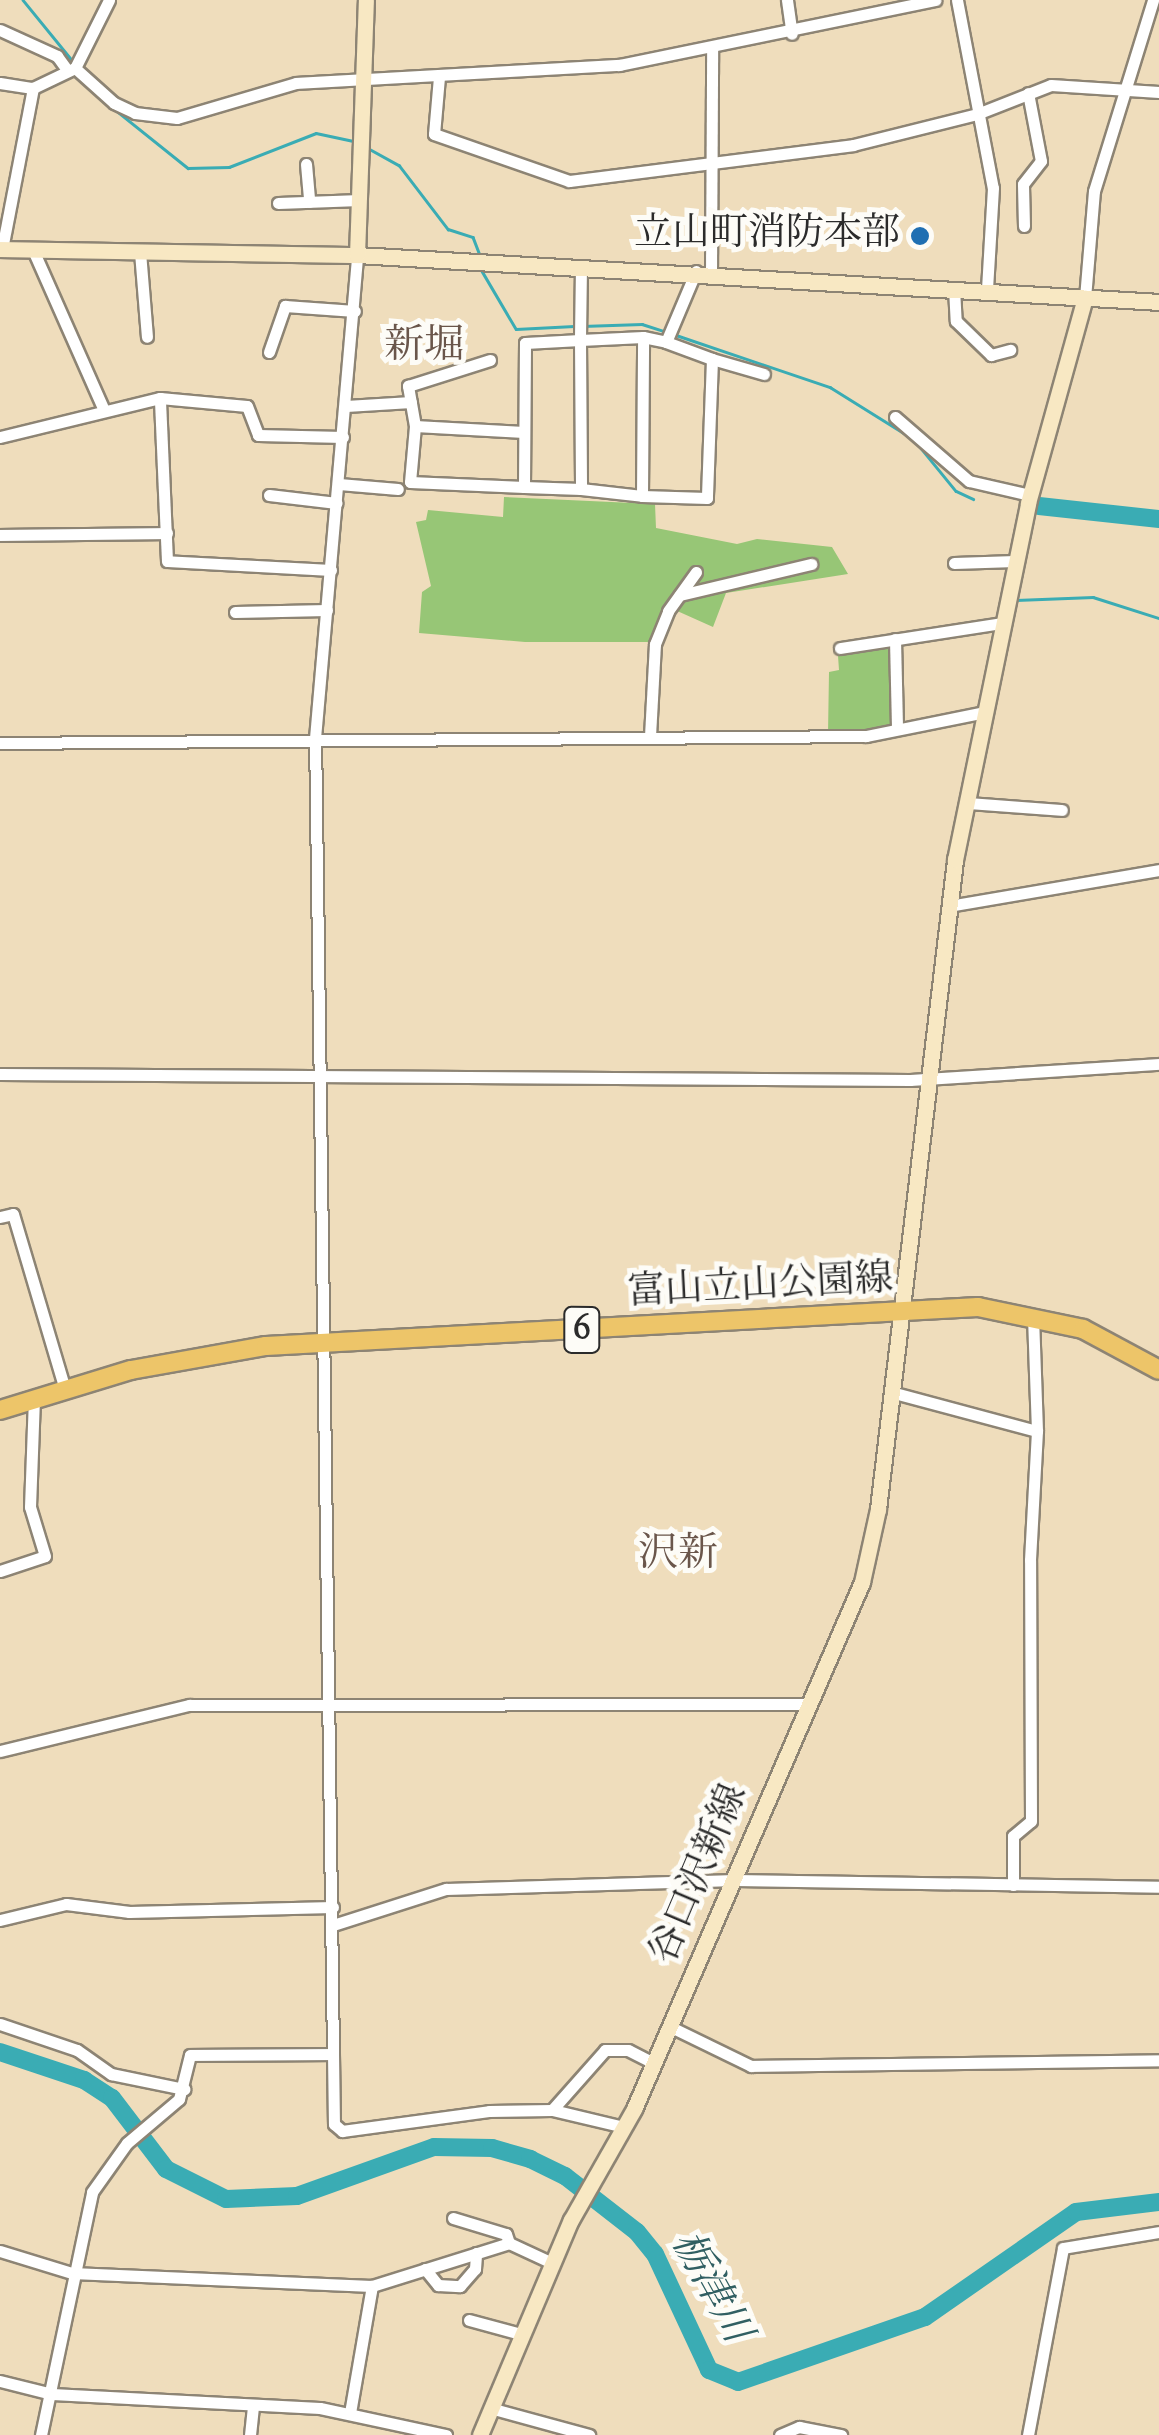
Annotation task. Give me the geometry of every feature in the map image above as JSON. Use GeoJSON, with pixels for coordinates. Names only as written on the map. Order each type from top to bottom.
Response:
{"type":"FeatureCollection","features":[{"type":"Feature","properties":{"kind":"main road","name":"富山立山公園線"},"geometry":{"type":"LineString","coordinates":[[0,1410],[210,1352],[327,1340],[900,1314],[978,1306],[1083,1329],[1159,1370]]}},
{"type":"Feature","properties":{"kind":"street"},"geometry":{"type":"LineString","coordinates":[[0,83],[34,88],[71,69],[109,0]]}},
{"type":"Feature","properties":{"kind":"street"},"geometry":{"type":"LineString","coordinates":[[366,0],[356,311],[315,738],[327,1340],[334,2124],[342,2132],[489,2111],[552,2110],[624,2127]]}},
{"type":"Feature","properties":{"kind":"street"},"geometry":{"type":"LineString","coordinates":[[787,0],[792,34]]}},
{"type":"Feature","properties":{"kind":"street"},"geometry":{"type":"LineString","coordinates":[[0,30],[57,56],[114,103],[157,118],[296,82],[568,72],[792,34],[935,0]]}},
{"type":"Feature","properties":{"kind":"street"},"geometry":{"type":"LineString","coordinates":[[957,0],[993,188],[987,290]]}},
{"type":"Feature","properties":{"kind":"street"},"geometry":{"type":"LineString","coordinates":[[1085,298],[1094,191],[1154,0]]}},
{"type":"Feature","properties":{"kind":"street"},"geometry":{"type":"LineString","coordinates":[[666,342],[703,272],[711,165],[712,46]]}},
{"type":"Feature","properties":{"kind":"street"},"geometry":{"type":"LineString","coordinates":[[439,77],[434,134],[569,181],[852,144],[976,114],[1028,92],[1080,82],[1159,92]]}},
{"type":"Feature","properties":{"kind":"street"},"geometry":{"type":"LineString","coordinates":[[34,88],[1,249],[357,255],[703,272],[1159,302]]}},
{"type":"Feature","properties":{"kind":"street"},"geometry":{"type":"LineString","coordinates":[[1024,226],[1023,184],[1040,162],[1028,92]]}},
{"type":"Feature","properties":{"kind":"street"},"geometry":{"type":"LineString","coordinates":[[306,164],[309,202]]}},
{"type":"Feature","properties":{"kind":"street"},"geometry":{"type":"LineString","coordinates":[[278,203],[360,200]]}},
{"type":"Feature","properties":{"kind":"street"},"geometry":{"type":"LineString","coordinates":[[33,250],[104,410]]}},
{"type":"Feature","properties":{"kind":"street"},"geometry":{"type":"LineString","coordinates":[[140,252],[147,336]]}},
{"type":"Feature","properties":{"kind":"street"},"geometry":{"type":"LineString","coordinates":[[580,489],[581,266]]}},
{"type":"Feature","properties":{"kind":"street"},"geometry":{"type":"LineString","coordinates":[[954,288],[956,321],[991,355],[1010,350]]}},
{"type":"Feature","properties":{"kind":"street","name":"谷口沢新線"},"geometry":{"type":"LineString","coordinates":[[480,2435],[571,2220],[624,2127],[671,2027],[872,1546],[948,906],[1015,561],[1085,298]]}},
{"type":"Feature","properties":{"kind":"street"},"geometry":{"type":"LineString","coordinates":[[270,352],[285,306],[356,311]]}},
{"type":"Feature","properties":{"kind":"street"},"geometry":{"type":"LineString","coordinates":[[642,496],[643,337]]}},
{"type":"Feature","properties":{"kind":"street"},"geometry":{"type":"LineString","coordinates":[[524,487],[525,343],[643,337],[764,374]]}},
{"type":"Feature","properties":{"kind":"street"},"geometry":{"type":"LineString","coordinates":[[490,360],[408,386],[415,426],[410,482],[706,498],[712,359]]}},
{"type":"Feature","properties":{"kind":"street"},"geometry":{"type":"LineString","coordinates":[[160,398],[167,561],[331,570]]}},
{"type":"Feature","properties":{"kind":"street"},"geometry":{"type":"LineString","coordinates":[[0,437],[160,398],[246,406],[258,435],[343,437]]}},
{"type":"Feature","properties":{"kind":"street"},"geometry":{"type":"LineString","coordinates":[[346,406],[411,402]]}},
{"type":"Feature","properties":{"kind":"street"},"geometry":{"type":"LineString","coordinates":[[895,417],[969,480],[1030,495]]}},
{"type":"Feature","properties":{"kind":"street"},"geometry":{"type":"LineString","coordinates":[[415,426],[524,432]]}},
{"type":"Feature","properties":{"kind":"street"},"geometry":{"type":"LineString","coordinates":[[339,484],[398,489]]}},
{"type":"Feature","properties":{"kind":"street"},"geometry":{"type":"LineString","coordinates":[[269,495],[337,503]]}},
{"type":"Feature","properties":{"kind":"street"},"geometry":{"type":"LineString","coordinates":[[0,536],[167,533]]}},
{"type":"Feature","properties":{"kind":"street"},"geometry":{"type":"LineString","coordinates":[[954,563],[1015,561]]}},
{"type":"Feature","properties":{"kind":"street"},"geometry":{"type":"LineString","coordinates":[[680,594],[811,564]]}},
{"type":"Feature","properties":{"kind":"street"},"geometry":{"type":"LineString","coordinates":[[650,736],[650,662],[680,594],[696,572]]}},
{"type":"Feature","properties":{"kind":"street"},"geometry":{"type":"LineString","coordinates":[[235,612],[327,610]]}},
{"type":"Feature","properties":{"kind":"street"},"geometry":{"type":"LineString","coordinates":[[840,648],[1002,623]]}},
{"type":"Feature","properties":{"kind":"street"},"geometry":{"type":"LineString","coordinates":[[895,639],[897,726]]}},
{"type":"Feature","properties":{"kind":"street"},"geometry":{"type":"LineString","coordinates":[[0,743],[866,736],[897,726],[984,712]]}},
{"type":"Feature","properties":{"kind":"street"},"geometry":{"type":"LineString","coordinates":[[967,803],[1062,810]]}},
{"type":"Feature","properties":{"kind":"street"},"geometry":{"type":"LineString","coordinates":[[948,906],[1159,870]]}},
{"type":"Feature","properties":{"kind":"street"},"geometry":{"type":"LineString","coordinates":[[0,1074],[322,1071],[458,1079],[587,1074],[926,1079],[1159,1064]]}},
{"type":"Feature","properties":{"kind":"street"},"geometry":{"type":"LineString","coordinates":[[0,1217],[13,1214],[65,1390]]}},
{"type":"Feature","properties":{"kind":"street"},"geometry":{"type":"LineString","coordinates":[[1014,1885],[1013,1836],[1031,1820],[1030,1560],[1037,1431],[1032,1315]]}},
{"type":"Feature","properties":{"kind":"street"},"geometry":{"type":"LineString","coordinates":[[891,1392],[1037,1431]]}},
{"type":"Feature","properties":{"kind":"street"},"geometry":{"type":"LineString","coordinates":[[0,1571],[45,1556],[30,1507],[34,1399]]}},
{"type":"Feature","properties":{"kind":"street"},"geometry":{"type":"LineString","coordinates":[[0,1751],[189,1705],[809,1704]]}},
{"type":"Feature","properties":{"kind":"street"},"geometry":{"type":"LineString","coordinates":[[333,1925],[446,1889],[735,1880],[1159,1886]]}},
{"type":"Feature","properties":{"kind":"street"},"geometry":{"type":"LineString","coordinates":[[0,1920],[66,1904],[129,1912],[332,1908]]}},
{"type":"Feature","properties":{"kind":"street"},"geometry":{"type":"LineString","coordinates":[[0,2024],[76,2050],[110,2074],[184,2089]]}},
{"type":"Feature","properties":{"kind":"street"},"geometry":{"type":"LineString","coordinates":[[671,2027],[751,2066],[1159,2060]]}},
{"type":"Feature","properties":{"kind":"street"},"geometry":{"type":"LineString","coordinates":[[552,2110],[605,2050],[628,2050],[654,2064]]}},
{"type":"Feature","properties":{"kind":"street"},"geometry":{"type":"LineString","coordinates":[[41,2435],[92,2192],[127,2143],[184,2089],[190,2055],[334,2054]]}},
{"type":"Feature","properties":{"kind":"street"},"geometry":{"type":"LineString","coordinates":[[452,2218],[506,2234],[509,2242],[552,2263]]}},
{"type":"Feature","properties":{"kind":"street"},"geometry":{"type":"LineString","coordinates":[[1028,2435],[1063,2248],[1159,2232]]}},
{"type":"Feature","properties":{"kind":"street"},"geometry":{"type":"LineString","coordinates":[[0,2252],[72,2273],[372,2286],[509,2242]]}},
{"type":"Feature","properties":{"kind":"street"},"geometry":{"type":"LineString","coordinates":[[425,2269],[438,2286],[460,2286],[475,2269],[476,2253]]}},
{"type":"Feature","properties":{"kind":"street"},"geometry":{"type":"LineString","coordinates":[[350,2413],[372,2286]]}},
{"type":"Feature","properties":{"kind":"street"},"geometry":{"type":"LineString","coordinates":[[468,2320],[521,2334]]}},
{"type":"Feature","properties":{"kind":"street"},"geometry":{"type":"LineString","coordinates":[[0,2381],[52,2394],[350,2413],[446,2435]]}},
{"type":"Feature","properties":{"kind":"street"},"geometry":{"type":"LineString","coordinates":[[250,2435],[253,2405]]}},
{"type":"Feature","properties":{"kind":"street"},"geometry":{"type":"LineString","coordinates":[[490,2408],[590,2435]]}},
{"type":"Feature","properties":{"kind":"street"},"geometry":{"type":"LineString","coordinates":[[780,2435],[800,2427],[841,2435]]}},
{"type":"Feature","properties":{"kind":"green space"},"geometry":{"type":"Polygon","coordinates":[[[504,497],[655,504],[656,528],[737,544],[757,539],[832,547],[848,574],[726,593],[713,627],[675,610],[661,642],[525,642],[419,633],[422,592],[431,586],[416,522],[426,520],[428,510],[503,517],[504,497]]]}},
{"type":"Feature","properties":{"kind":"green space"},"geometry":{"type":"Polygon","coordinates":[[[891,645],[891,724],[866,733],[828,733],[829,672],[839,670],[838,656],[891,645]]]}},
{"type":"Feature","properties":{"kind":"waterway"},"geometry":{"type":"LineString","coordinates":[[23,0],[72,60]]}},
{"type":"Feature","properties":{"kind":"waterway"},"geometry":{"type":"LineString","coordinates":[[113,108],[188,168],[229,167],[316,133],[354,141]]}},
{"type":"Feature","properties":{"kind":"waterway"},"geometry":{"type":"LineString","coordinates":[[366,147],[399,165],[448,229],[473,237],[481,258]]}},
{"type":"Feature","properties":{"kind":"waterway"},"geometry":{"type":"LineString","coordinates":[[482,271],[516,329],[574,326]]}},
{"type":"Feature","properties":{"kind":"waterway"},"geometry":{"type":"LineString","coordinates":[[582,326],[642,324],[663,331]]}},
{"type":"Feature","properties":{"kind":"waterway"},"geometry":{"type":"LineString","coordinates":[[676,335],[830,387],[910,437]]}},
{"type":"Feature","properties":{"kind":"waterway"},"geometry":{"type":"LineString","coordinates":[[916,442],[956,491],[973,499]]}},
{"type":"Feature","properties":{"kind":"waterway"},"geometry":{"type":"LineString","coordinates":[[1039,506],[1159,519]]}},
{"type":"Feature","properties":{"kind":"waterway"},"geometry":{"type":"LineString","coordinates":[[1016,600],[1093,597],[1159,618]]}},
{"type":"Feature","properties":{"kind":"waterway","name":"栃津川"},"geometry":{"type":"LineString","coordinates":[[0,2052],[84,2080],[112,2098],[166,2169],[226,2199],[297,2196],[434,2147],[492,2148],[530,2159],[565,2176],[637,2232],[655,2254],[709,2370],[738,2382],[925,2317],[1076,2212],[1159,2202]]}},
{"type":"Feature","properties":{"kind":"place","name":"立山町消防本部"},"geometry":{"type":"Point","coordinates":[920,236]}},
{"type":"Feature","properties":{"kind":"district","name":"新堀"},"geometry":{"type":"Point","coordinates":[424,348]}},
{"type":"Feature","properties":{"kind":"district","name":"沢新"},"geometry":{"type":"Point","coordinates":[678,1556]}}]}
